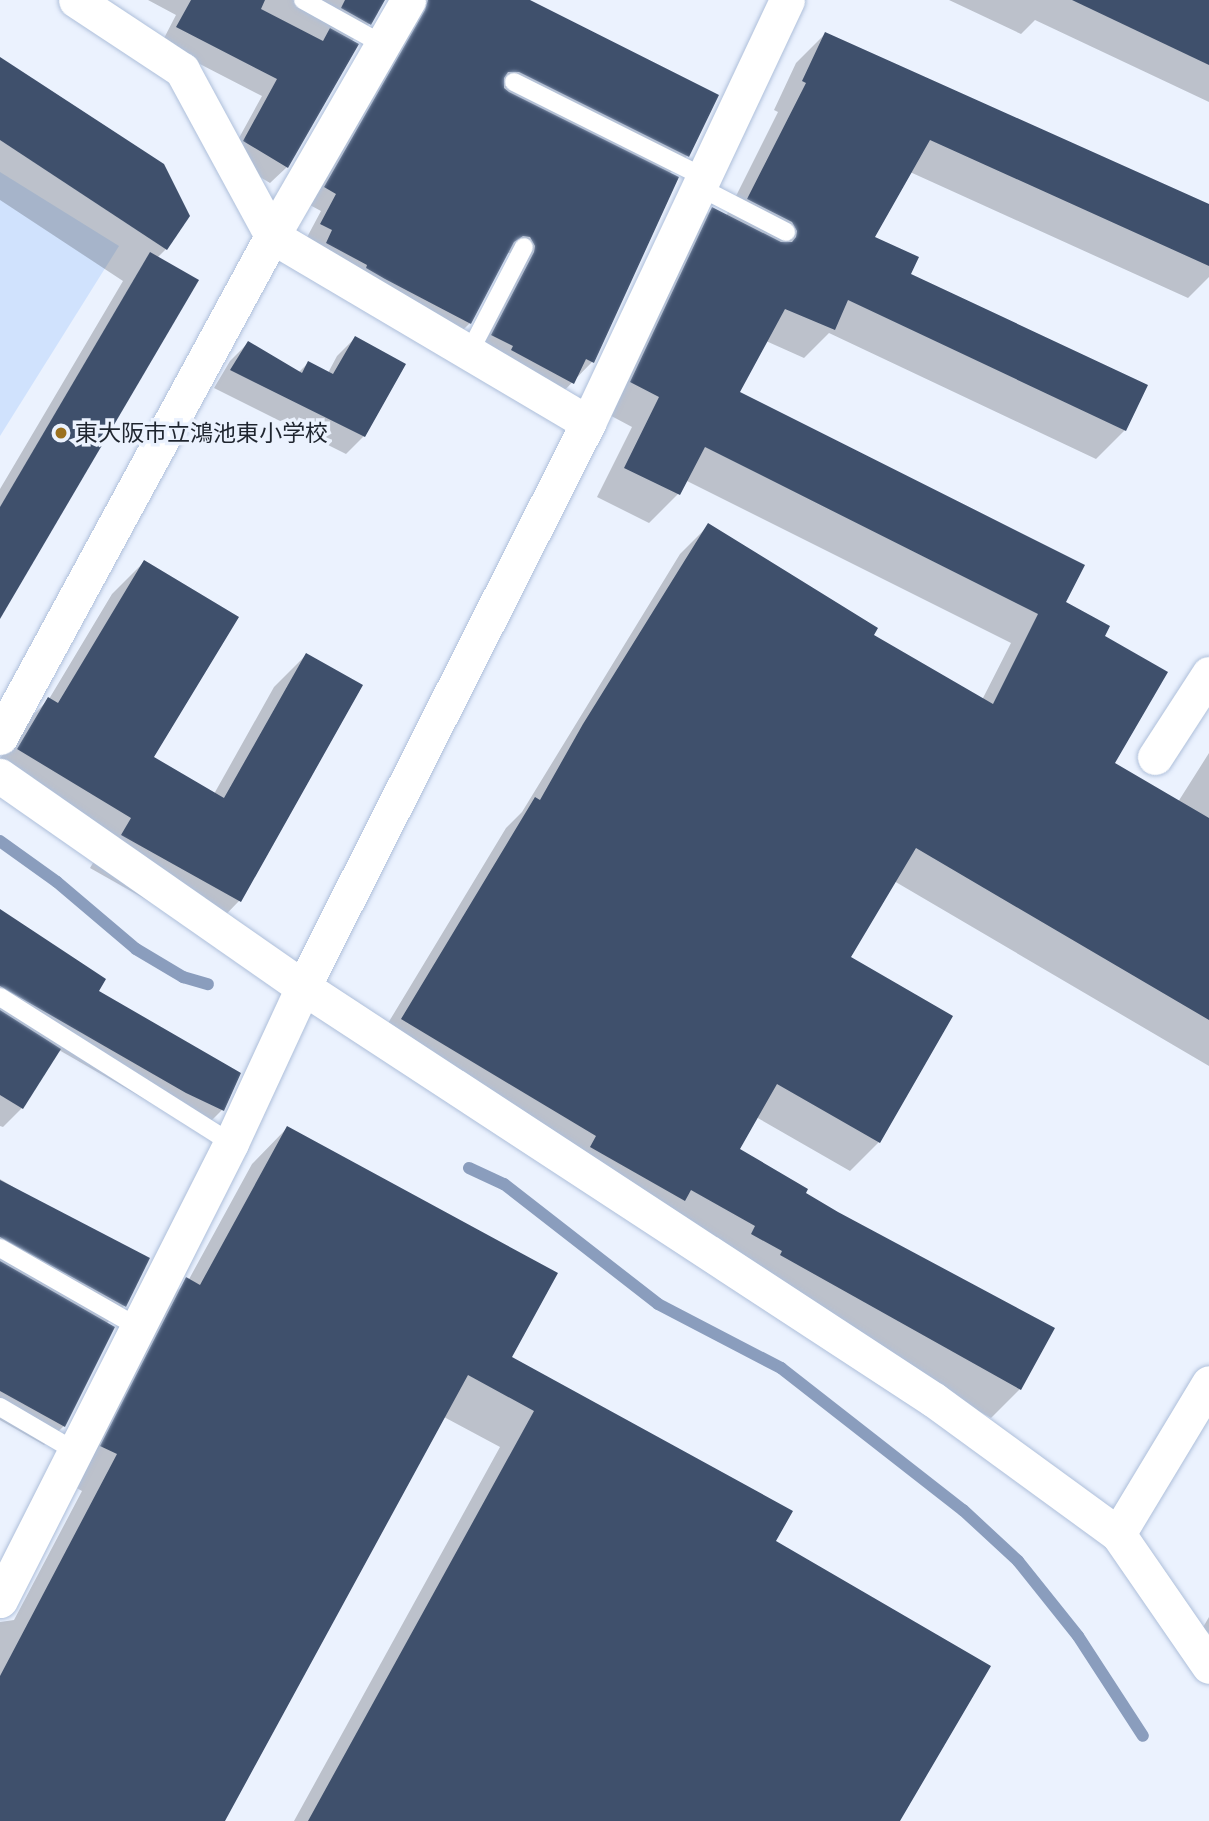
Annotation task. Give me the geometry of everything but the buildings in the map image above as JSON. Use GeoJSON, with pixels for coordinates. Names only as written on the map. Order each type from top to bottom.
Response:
{"type":"FeatureCollection","features":[{"type":"Feature","properties":{"kind":"street"},"geometry":{"type":"LineString","coordinates":[[76,0],[182,70],[272,236],[588,422]]}},
{"type":"Feature","properties":{"kind":"street"},"geometry":{"type":"LineString","coordinates":[[0,737],[272,236],[408,0]]}},
{"type":"Feature","properties":{"kind":"street"},"geometry":{"type":"LineString","coordinates":[[0,1600],[231,1143],[303,987],[588,422],[787,0]]}},
{"type":"Feature","properties":{"kind":"street"},"geometry":{"type":"LineString","coordinates":[[1155,758],[1209,674]]}},
{"type":"Feature","properties":{"kind":"street"},"geometry":{"type":"LineString","coordinates":[[0,776],[303,987],[934,1400],[1118,1534],[1209,1666]]}},
{"type":"Feature","properties":{"kind":"street"},"geometry":{"type":"LineString","coordinates":[[1118,1534],[1209,1383]]}},
{"type":"Feature","properties":{"kind":"lane"},"geometry":{"type":"LineString","coordinates":[[303,0],[383,44]]}},
{"type":"Feature","properties":{"kind":"lane"},"geometry":{"type":"LineString","coordinates":[[514,82],[701,182],[786,232]]}},
{"type":"Feature","properties":{"kind":"lane"},"geometry":{"type":"LineString","coordinates":[[470,351],[524,247]]}},
{"type":"Feature","properties":{"kind":"lane"},"geometry":{"type":"LineString","coordinates":[[0,997],[231,1143]]}},
{"type":"Feature","properties":{"kind":"lane"},"geometry":{"type":"LineString","coordinates":[[0,1248],[138,1327]]}},
{"type":"Feature","properties":{"kind":"lane"},"geometry":{"type":"LineString","coordinates":[[0,1407],[75,1451]]}},
{"type":"Feature","properties":{"kind":"shaded area"},"geometry":{"type":"Polygon","coordinates":[[[0,172],[119,246],[0,436],[0,172]]]}},
{"type":"Feature","properties":{"kind":"waterway"},"geometry":{"type":"LineString","coordinates":[[0,841],[57,882],[136,949],[183,977],[208,984]]}},
{"type":"Feature","properties":{"kind":"waterway"},"geometry":{"type":"LineString","coordinates":[[469,1168],[504,1184],[658,1304],[781,1368],[963,1510],[1018,1561],[1078,1636],[1143,1736]]}},
{"type":"Feature","properties":{"kind":"place","name":"東大阪市立鴻池東小学校"},"geometry":{"type":"Point","coordinates":[61,433]}}]}
